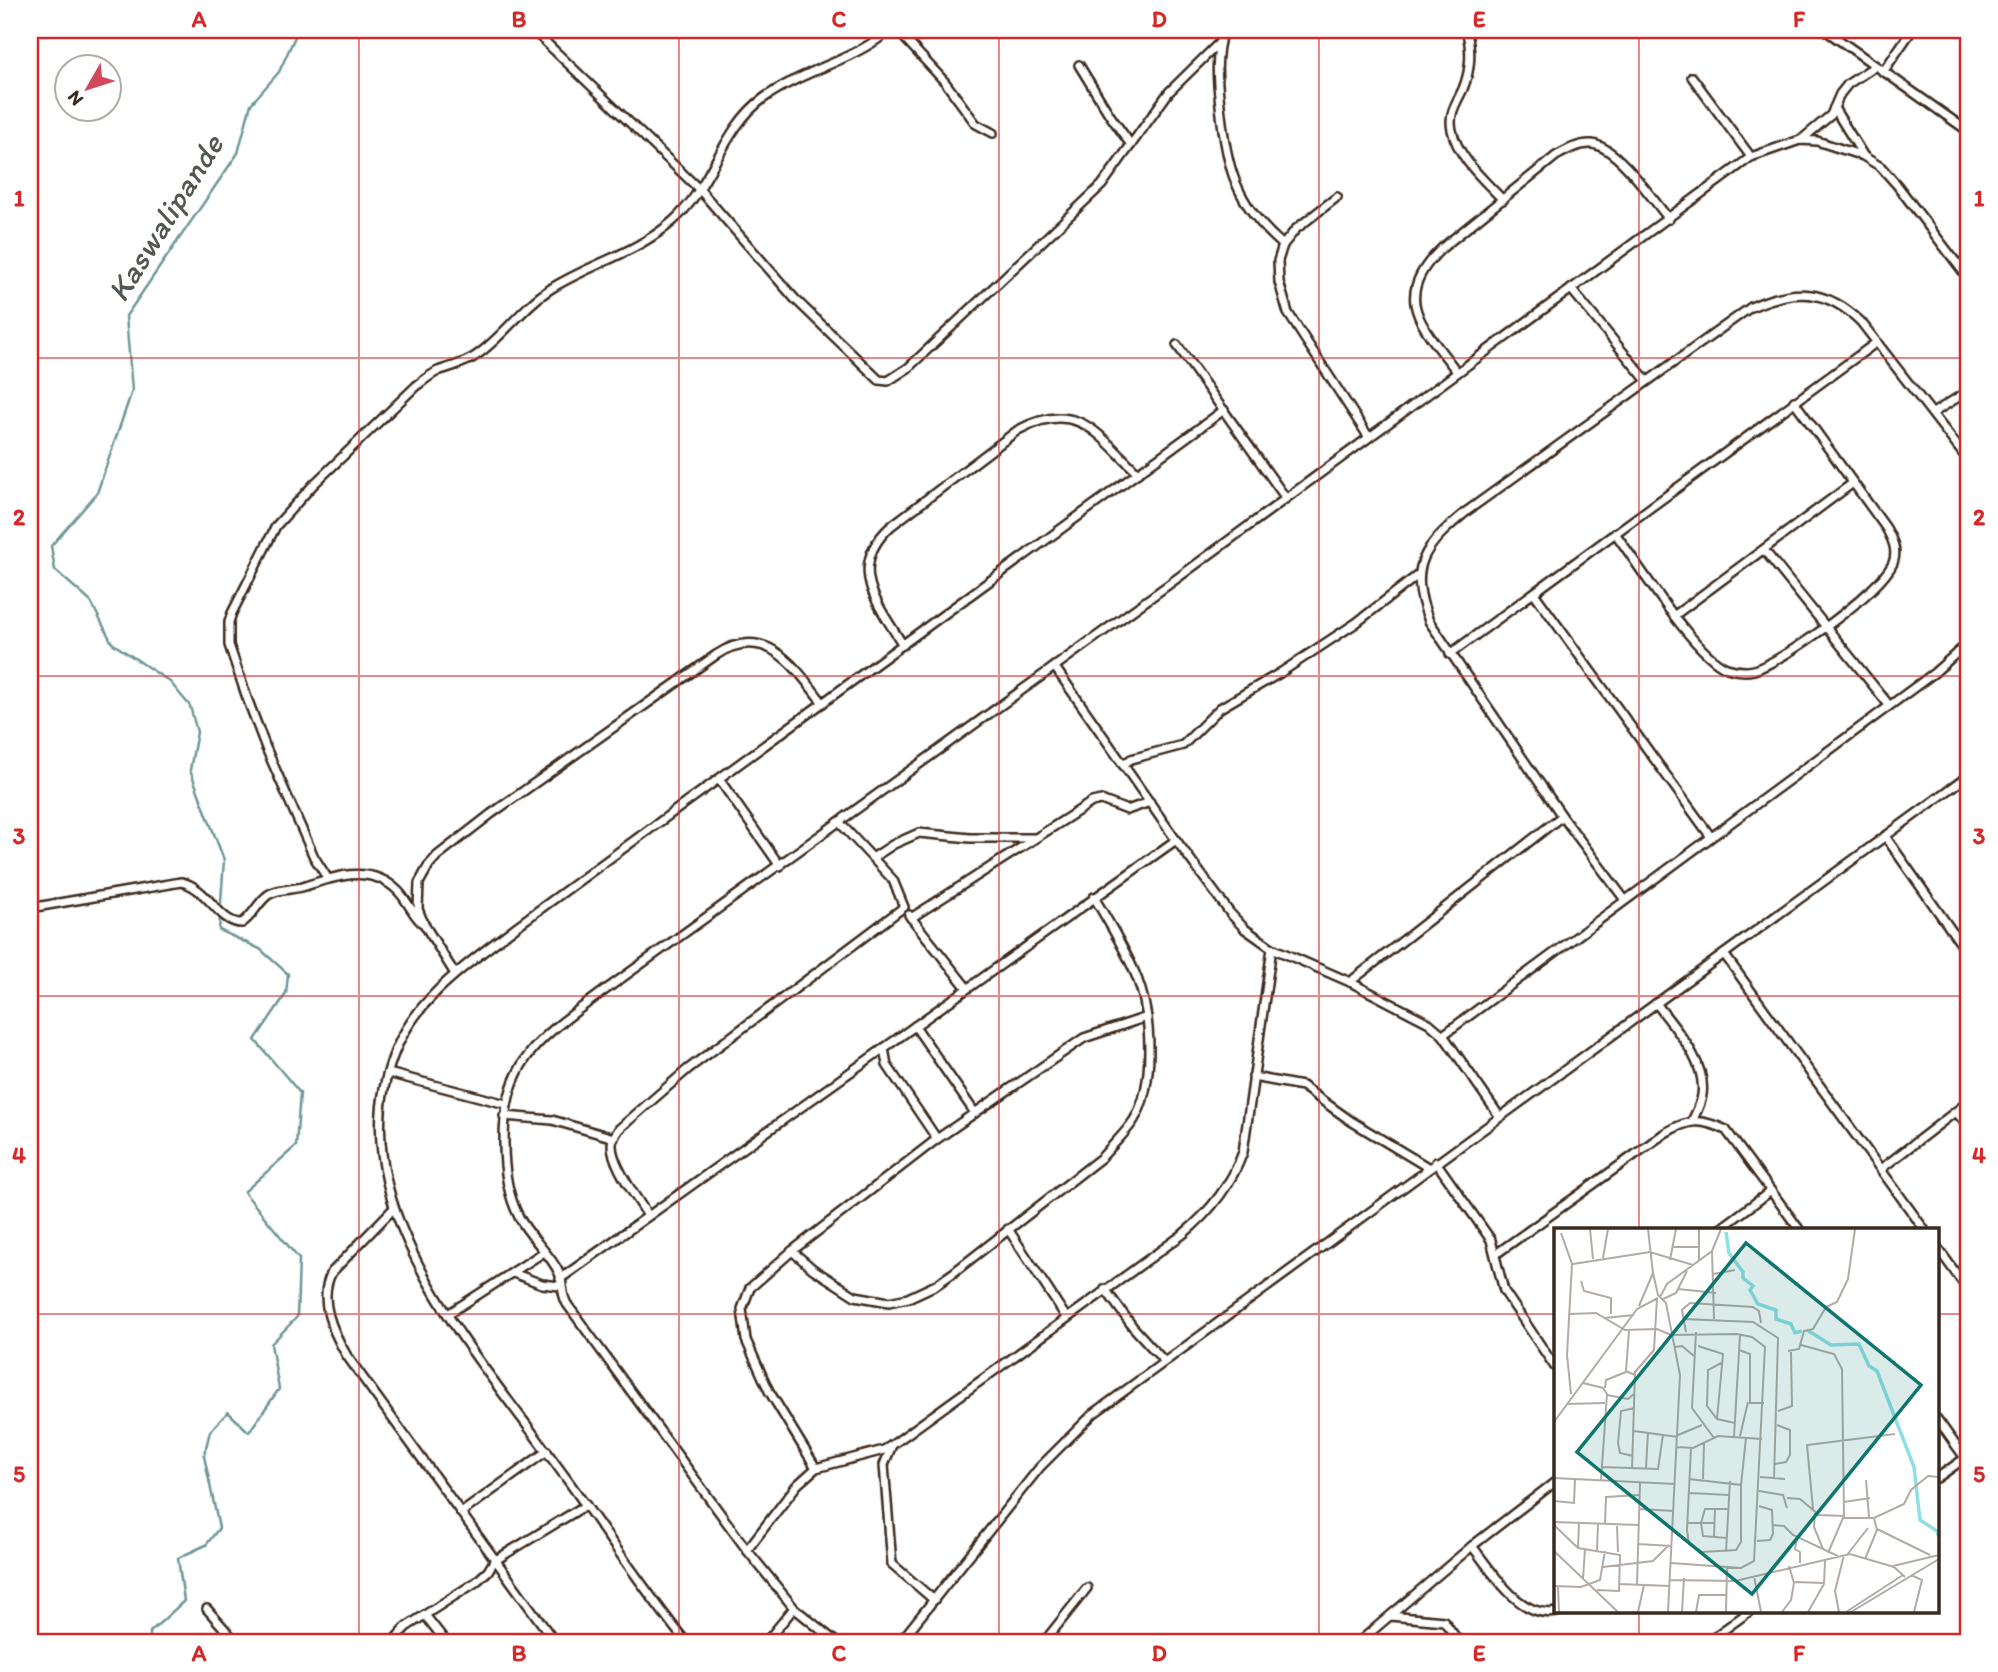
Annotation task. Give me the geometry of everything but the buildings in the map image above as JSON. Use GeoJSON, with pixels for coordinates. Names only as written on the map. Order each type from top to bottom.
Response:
{"type":"FeatureCollection","features":[{"type":"Feature","properties":{"kind":"street"},"geometry":{"type":"LineString","coordinates":[[533,30],[699,190],[795,299],[879,380],[888,381],[908,368],[1085,203],[1115,169],[1168,92],[1218,44]]}},
{"type":"Feature","properties":{"kind":"street"},"geometry":{"type":"LineString","coordinates":[[328,879],[314,857],[266,748],[229,645],[229,622],[232,613],[266,542],[295,504],[431,374],[476,356],[506,331],[536,300],[555,286],[591,270],[659,232],[682,213],[735,130],[756,105],[772,93],[857,52],[890,30]]}},
{"type":"Feature","properties":{"kind":"street"},"geometry":{"type":"LineString","coordinates":[[897,30],[945,82],[976,124],[993,133]]}},
{"type":"Feature","properties":{"kind":"street"},"geometry":{"type":"LineString","coordinates":[[1223,30],[1218,44],[1218,92],[1228,165],[1239,192],[1253,215],[1283,245]]}},
{"type":"Feature","properties":{"kind":"street"},"geometry":{"type":"LineString","coordinates":[[1466,30],[1470,65],[1452,113],[1452,129],[1462,153],[1503,200]]}},
{"type":"Feature","properties":{"kind":"street"},"geometry":{"type":"LineString","coordinates":[[1825,30],[1968,131]]}},
{"type":"Feature","properties":{"kind":"street"},"geometry":{"type":"LineString","coordinates":[[1883,72],[1912,30]]}},
{"type":"Feature","properties":{"kind":"street"},"geometry":{"type":"LineString","coordinates":[[1079,65],[1131,145]]}},
{"type":"Feature","properties":{"kind":"street"},"geometry":{"type":"LineString","coordinates":[[836,1642],[794,1608],[747,1550],[567,1304],[561,1293],[559,1274],[520,1219],[505,1163],[504,1116],[513,1080],[521,1066],[552,1030],[1751,157],[1800,140],[1826,120],[1848,84],[1875,66]]}},
{"type":"Feature","properties":{"kind":"street"},"geometry":{"type":"LineString","coordinates":[[1692,77],[1751,157]]}},
{"type":"Feature","properties":{"kind":"street"},"geometry":{"type":"LineString","coordinates":[[1834,108],[1863,156]]}},
{"type":"Feature","properties":{"kind":"street"},"geometry":{"type":"LineString","coordinates":[[1800,140],[1817,141],[1863,156],[1881,167],[1968,278]]}},
{"type":"Feature","properties":{"kind":"street"},"geometry":{"type":"LineString","coordinates":[[1457,372],[1418,317],[1413,300],[1419,278],[1426,263],[1442,248],[1556,156],[1576,146],[1600,146],[1617,158],[1669,219]]}},
{"type":"Feature","properties":{"kind":"street"},"geometry":{"type":"LineString","coordinates":[[1337,197],[1296,229],[1283,245],[1278,261],[1279,282],[1288,313],[1368,436]]}},
{"type":"Feature","properties":{"kind":"street"},"geometry":{"type":"LineString","coordinates":[[1959,265],[1968,258]]}},
{"type":"Feature","properties":{"kind":"street"},"geometry":{"type":"LineString","coordinates":[[1572,289],[1647,381]]}},
{"type":"Feature","properties":{"kind":"street"},"geometry":{"type":"LineString","coordinates":[[1625,900],[1562,816],[1429,621],[1422,602],[1418,575],[1423,557],[1433,544],[1454,522],[1647,381],[1751,307],[1775,296],[1801,292],[1820,296],[1853,314],[1968,460]]}},
{"type":"Feature","properties":{"kind":"street"},"geometry":{"type":"LineString","coordinates":[[1450,654],[1877,342]]}},
{"type":"Feature","properties":{"kind":"street"},"geometry":{"type":"LineString","coordinates":[[1177,345],[1285,497]]}},
{"type":"Feature","properties":{"kind":"street"},"geometry":{"type":"LineString","coordinates":[[1933,413],[1968,391]]}},
{"type":"Feature","properties":{"kind":"street"},"geometry":{"type":"LineString","coordinates":[[1615,533],[1706,655],[1723,666],[1737,671],[1751,671],[1776,660],[1825,627],[1868,592],[1887,572],[1895,556],[1893,541],[1794,401]]}},
{"type":"Feature","properties":{"kind":"street"},"geometry":{"type":"LineString","coordinates":[[686,1642],[448,1314],[420,1266],[394,1209],[387,1180],[380,1121],[388,1073],[397,1048],[424,1006],[456,974],[517,926],[1224,410]]}},
{"type":"Feature","properties":{"kind":"street"},"geometry":{"type":"LineString","coordinates":[[902,645],[869,585],[867,571],[872,548],[891,526],[1018,430],[1039,420],[1073,418],[1090,427],[1138,473]]}},
{"type":"Feature","properties":{"kind":"street"},"geometry":{"type":"LineString","coordinates":[[1675,615],[1853,482]]}},
{"type":"Feature","properties":{"kind":"street"},"geometry":{"type":"LineString","coordinates":[[1764,550],[1889,705]]}},
{"type":"Feature","properties":{"kind":"street"},"geometry":{"type":"LineString","coordinates":[[1123,765],[1131,760],[1183,745],[1220,708],[1288,668],[1356,623],[1418,575]]}},
{"type":"Feature","properties":{"kind":"street"},"geometry":{"type":"LineString","coordinates":[[1534,593],[1711,837]]}},
{"type":"Feature","properties":{"kind":"street"},"geometry":{"type":"LineString","coordinates":[[456,974],[424,924],[418,909],[417,893],[423,875],[436,856],[491,814],[726,648],[736,644],[749,643],[776,651],[803,677],[823,703]]}},
{"type":"Feature","properties":{"kind":"street"},"geometry":{"type":"LineString","coordinates":[[1443,1035],[1934,673],[1968,643]]}},
{"type":"Feature","properties":{"kind":"street"},"geometry":{"type":"LineString","coordinates":[[1054,666],[1176,839],[1230,913],[1245,929],[1272,948],[1350,982],[1429,1023],[1443,1035],[1500,1117]]}},
{"type":"Feature","properties":{"kind":"street"},"geometry":{"type":"LineString","coordinates":[[900,1642],[1040,1467],[1067,1437],[1093,1414],[1968,776]]}},
{"type":"Feature","properties":{"kind":"street"},"geometry":{"type":"LineString","coordinates":[[719,779],[780,866]]}},
{"type":"Feature","properties":{"kind":"street"},"geometry":{"type":"LineString","coordinates":[[911,918],[1096,800],[1127,810],[1150,802]]}},
{"type":"Feature","properties":{"kind":"street"},"geometry":{"type":"LineString","coordinates":[[1350,982],[1562,816]]}},
{"type":"Feature","properties":{"kind":"street"},"geometry":{"type":"LineString","coordinates":[[839,822],[893,880],[911,918],[967,988]]}},
{"type":"Feature","properties":{"kind":"street"},"geometry":{"type":"LineString","coordinates":[[874,857],[919,833],[970,838],[1034,838]]}},
{"type":"Feature","properties":{"kind":"street"},"geometry":{"type":"LineString","coordinates":[[1885,836],[1968,954]]}},
{"type":"Feature","properties":{"kind":"street"},"geometry":{"type":"LineString","coordinates":[[513,1273],[542,1284],[560,1282],[648,1216],[1176,839]]}},
{"type":"Feature","properties":{"kind":"street"},"geometry":{"type":"LineString","coordinates":[[30,908],[181,882],[197,888],[228,920],[242,923],[274,892],[295,890],[328,879],[361,873],[389,883],[405,898],[417,918],[424,924]]}},
{"type":"Feature","properties":{"kind":"street"},"geometry":{"type":"LineString","coordinates":[[792,1251],[813,1269],[855,1296],[869,1300],[899,1301],[936,1285],[1102,1157],[1133,1121],[1143,1102],[1149,1062],[1147,1017],[1139,981],[1094,897]]}},
{"type":"Feature","properties":{"kind":"street"},"geometry":{"type":"LineString","coordinates":[[648,1216],[614,1155],[614,1138],[619,1129],[688,1069],[904,907]]}},
{"type":"Feature","properties":{"kind":"street"},"geometry":{"type":"LineString","coordinates":[[747,1550],[797,1485],[816,1468],[884,1450],[892,1445],[1189,1230],[1207,1213],[1222,1194],[1243,1152],[1272,948]]}},
{"type":"Feature","properties":{"kind":"street"},"geometry":{"type":"LineString","coordinates":[[1724,954],[1923,1228]]}},
{"type":"Feature","properties":{"kind":"street"},"geometry":{"type":"LineString","coordinates":[[1656,1003],[1686,1044],[1700,1069],[1703,1094],[1692,1121]]}},
{"type":"Feature","properties":{"kind":"street"},"geometry":{"type":"LineString","coordinates":[[816,1468],[756,1368],[746,1340],[742,1317],[743,1301],[750,1288],[792,1251],[937,1139],[1084,1038],[1147,1017]]}},
{"type":"Feature","properties":{"kind":"street"},"geometry":{"type":"LineString","coordinates":[[915,1026],[975,1113]]}},
{"type":"Feature","properties":{"kind":"street"},"geometry":{"type":"LineString","coordinates":[[884,1048],[887,1065],[937,1139]]}},
{"type":"Feature","properties":{"kind":"street"},"geometry":{"type":"LineString","coordinates":[[388,1073],[506,1104]]}},
{"type":"Feature","properties":{"kind":"street"},"geometry":{"type":"LineString","coordinates":[[1252,1077],[1308,1089],[1352,1121],[1429,1168]]}},
{"type":"Feature","properties":{"kind":"street"},"geometry":{"type":"LineString","coordinates":[[1881,1169],[1968,1102]]}},
{"type":"Feature","properties":{"kind":"street"},"geometry":{"type":"LineString","coordinates":[[1956,1112],[1968,1126]]}},
{"type":"Feature","properties":{"kind":"street"},"geometry":{"type":"LineString","coordinates":[[504,1116],[552,1120],[614,1138]]}},
{"type":"Feature","properties":{"kind":"street"},"geometry":{"type":"LineString","coordinates":[[1496,1254],[1665,1133],[1682,1123],[1692,1121],[1713,1124],[1726,1130],[1798,1228]]}},
{"type":"Feature","properties":{"kind":"street"},"geometry":{"type":"LineString","coordinates":[[1436,1163],[1491,1240],[1504,1291],[1552,1356]]}},
{"type":"Feature","properties":{"kind":"street"},"geometry":{"type":"LineString","coordinates":[[1721,1228],[1771,1191]]}},
{"type":"Feature","properties":{"kind":"street"},"geometry":{"type":"LineString","coordinates":[[394,1209],[332,1272],[327,1289],[328,1313],[336,1337],[494,1561],[555,1642]]}},
{"type":"Feature","properties":{"kind":"street"},"geometry":{"type":"LineString","coordinates":[[1008,1229],[1066,1317]]}},
{"type":"Feature","properties":{"kind":"street"},"geometry":{"type":"LineString","coordinates":[[1938,1248],[1968,1290]]}},
{"type":"Feature","properties":{"kind":"street"},"geometry":{"type":"LineString","coordinates":[[448,1314],[544,1252]]}},
{"type":"Feature","properties":{"kind":"street"},"geometry":{"type":"LineString","coordinates":[[1105,1289],[1133,1327],[1164,1361]]}},
{"type":"Feature","properties":{"kind":"street"},"geometry":{"type":"LineString","coordinates":[[1938,1420],[1966,1457],[1938,1477]]}},
{"type":"Feature","properties":{"kind":"street"},"geometry":{"type":"LineString","coordinates":[[892,1445],[884,1472],[892,1564],[934,1600]]}},
{"type":"Feature","properties":{"kind":"street"},"geometry":{"type":"LineString","coordinates":[[461,1513],[547,1451]]}},
{"type":"Feature","properties":{"kind":"street"},"geometry":{"type":"LineString","coordinates":[[1359,1642],[1472,1546],[1554,1483]]}},
{"type":"Feature","properties":{"kind":"street"},"geometry":{"type":"LineString","coordinates":[[395,1642],[400,1633],[477,1582],[488,1572],[494,1561],[586,1505]]}},
{"type":"Feature","properties":{"kind":"street"},"geometry":{"type":"LineString","coordinates":[[1472,1546],[1520,1602],[1542,1613],[1554,1612]]}},
{"type":"Feature","properties":{"kind":"street"},"geometry":{"type":"LineString","coordinates":[[1044,1642],[1087,1588]]}},
{"type":"Feature","properties":{"kind":"street"},"geometry":{"type":"LineString","coordinates":[[766,1642],[794,1608]]}},
{"type":"Feature","properties":{"kind":"street"},"geometry":{"type":"LineString","coordinates":[[207,1609],[236,1642]]}},
{"type":"Feature","properties":{"kind":"street"},"geometry":{"type":"LineString","coordinates":[[1707,1642],[1749,1612]]}},
{"type":"Feature","properties":{"kind":"street"},"geometry":{"type":"LineString","coordinates":[[425,1615],[446,1642]]}},
{"type":"Feature","properties":{"kind":"street"},"geometry":{"type":"LineString","coordinates":[[1390,1616],[1444,1621],[1459,1642]]}},
{"type":"Feature","properties":{"kind":"waterway","name":"Kaswalipande"},"geometry":{"type":"LineString","coordinates":[[150,1642],[150,1632],[184,1601],[178,1558],[206,1545],[219,1528],[204,1456],[210,1431],[228,1412],[249,1432],[279,1389],[271,1344],[297,1317],[299,1259],[244,1192],[296,1146],[300,1093],[255,1040],[286,994],[288,974],[260,949],[219,930],[224,860],[190,770],[197,732],[190,706],[170,682],[112,643],[91,602],[55,570],[51,546],[97,493],[132,391],[126,316],[238,153],[251,104],[279,72],[298,30]]}}]}
